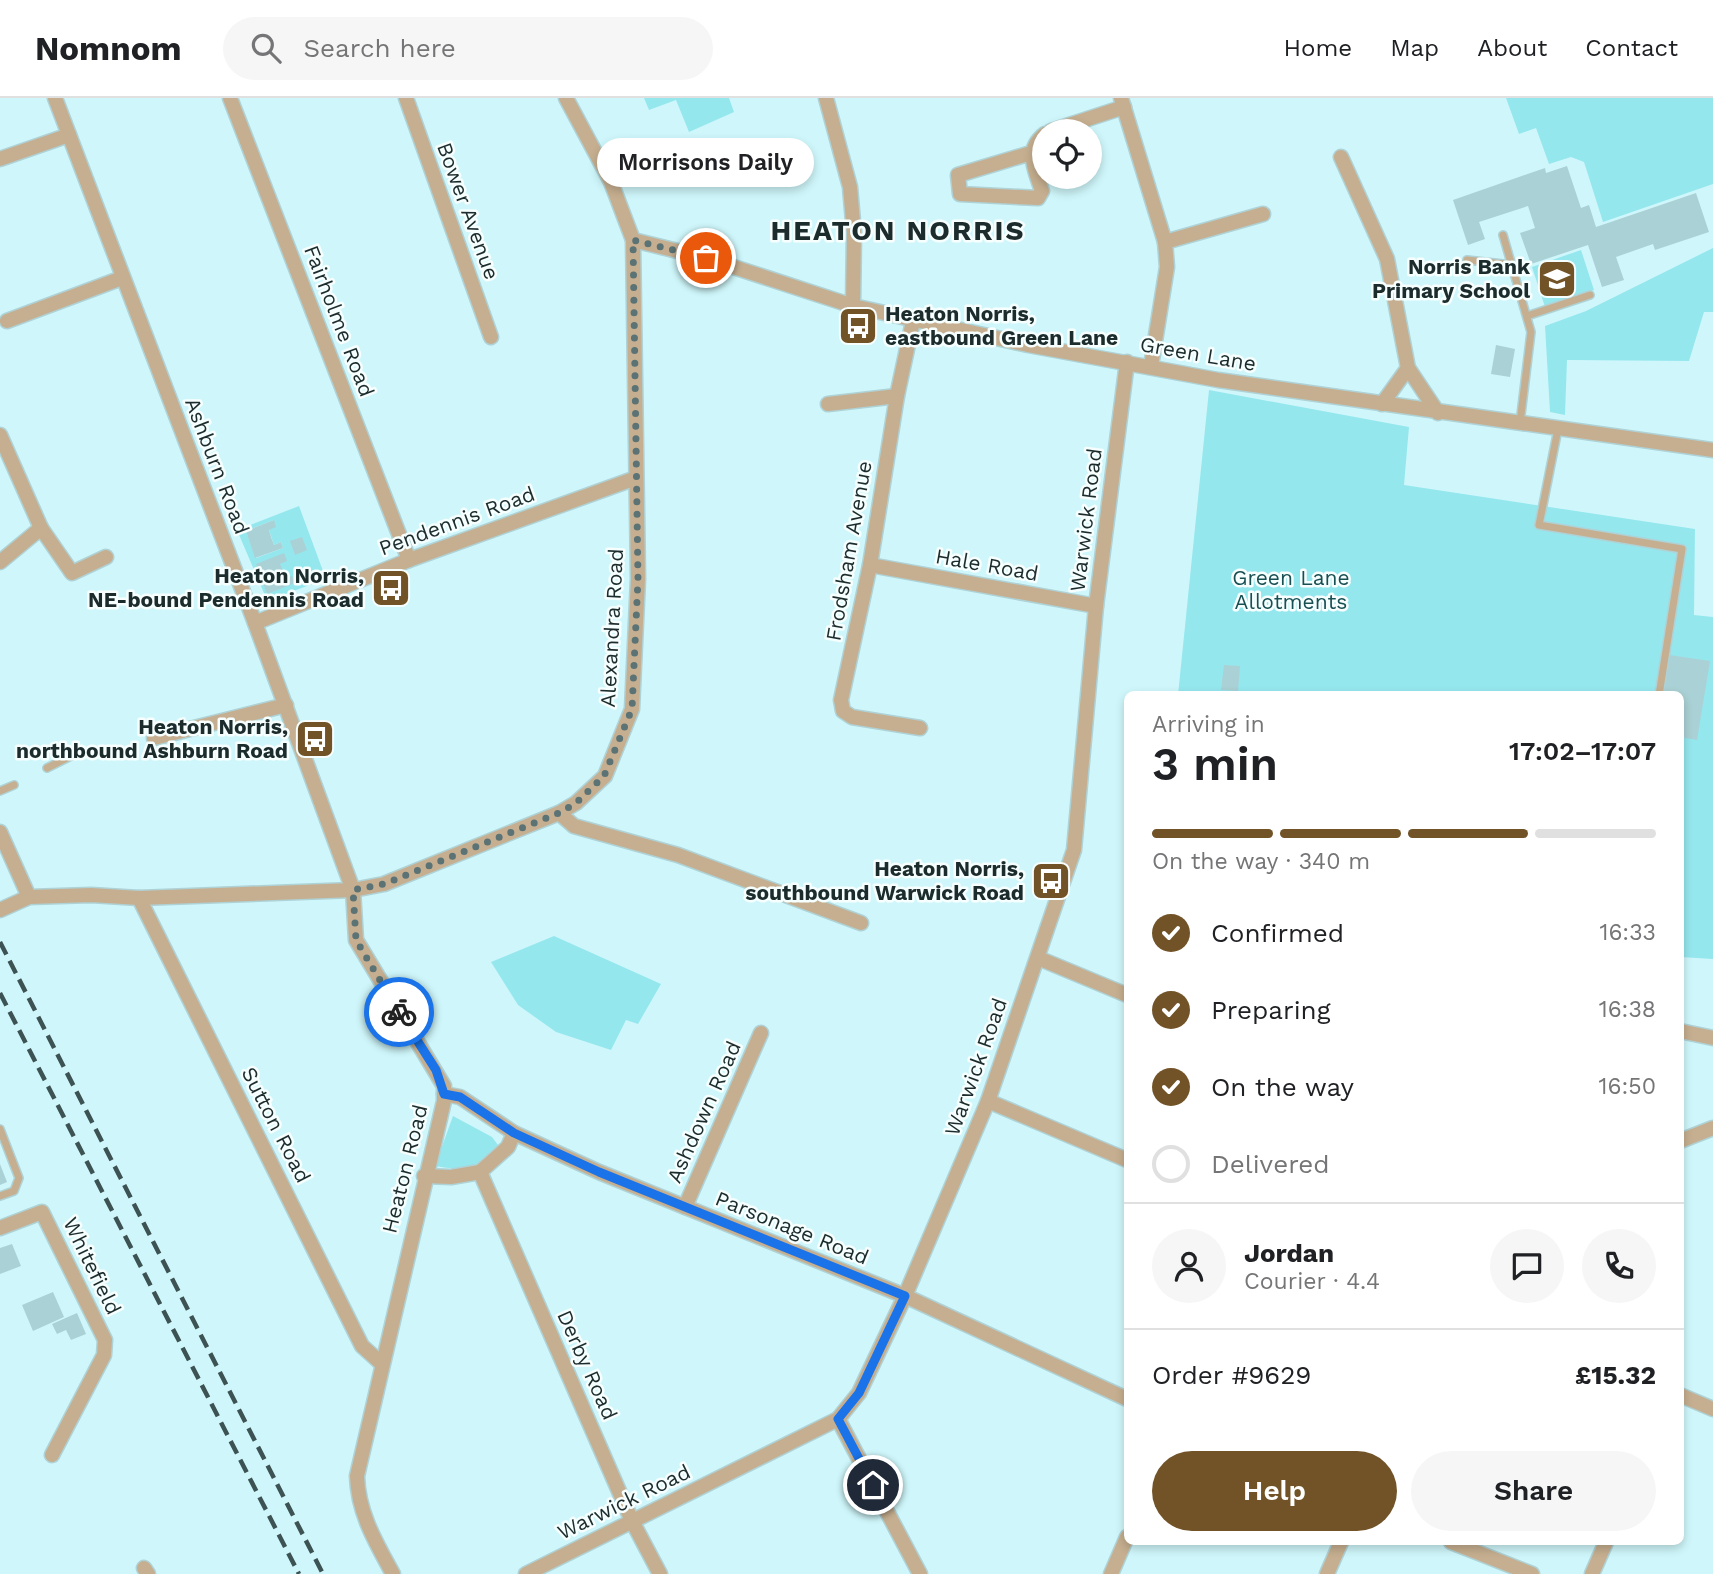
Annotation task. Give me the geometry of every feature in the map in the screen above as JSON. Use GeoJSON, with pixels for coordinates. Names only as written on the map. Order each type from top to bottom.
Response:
{"type":"FeatureCollection","features":[{"type":"Feature","properties":{"kind":"street","name":"Ashburn Road"},"geometry":{"type":"LineString","coordinates":[[55,98],[286,705],[353,890]]}},
{"type":"Feature","properties":{"kind":"street","name":"Fairholme Road"},"geometry":{"type":"LineString","coordinates":[[230,98],[409,560]]}},
{"type":"Feature","properties":{"kind":"street","name":"Bower Avenue"},"geometry":{"type":"LineString","coordinates":[[406,98],[491,337]]}},
{"type":"Feature","properties":{"kind":"street"},"geometry":{"type":"LineString","coordinates":[[566,98],[611,182],[633,240]]}},
{"type":"Feature","properties":{"kind":"street"},"geometry":{"type":"LineString","coordinates":[[825,98],[850,187],[854,233],[853,306]]}},
{"type":"Feature","properties":{"kind":"street"},"geometry":{"type":"LineString","coordinates":[[1082,119],[1122,103],[1165,242],[1167,267],[1151,366]]}},
{"type":"Feature","properties":{"kind":"street"},"geometry":{"type":"LineString","coordinates":[[0,159],[69,135]]}},
{"type":"Feature","properties":{"kind":"street"},"geometry":{"type":"LineString","coordinates":[[1031,153],[1042,191],[1038,198],[960,194],[958,175],[1031,153]]}},
{"type":"Feature","properties":{"kind":"street"},"geometry":{"type":"LineString","coordinates":[[1341,157],[1387,259],[1408,368],[1438,413]]}},
{"type":"Feature","properties":{"kind":"street"},"geometry":{"type":"LineString","coordinates":[[1165,242],[1263,214]]}},
{"type":"Feature","properties":{"kind":"street","name":"Green Lane"},"geometry":{"type":"LineString","coordinates":[[633,240],[706,258],[853,306],[914,321],[1218,380],[1713,450]]}},
{"type":"Feature","properties":{"kind":"street","name":"Alexandra Road"},"geometry":{"type":"LineString","coordinates":[[353,890],[384,884],[559,813],[576,803],[604,776],[632,709],[638,579],[633,240]]}},
{"type":"Feature","properties":{"kind":"street"},"geometry":{"type":"LineString","coordinates":[[7,321],[122,278]]}},
{"type":"Feature","properties":{"kind":"street","name":"Frodsham Avenue"},"geometry":{"type":"LineString","coordinates":[[914,321],[897,396],[870,565],[841,700],[843,711],[852,717],[920,728]]}},
{"type":"Feature","properties":{"kind":"street","name":"Warwick Road"},"geometry":{"type":"LineString","coordinates":[[526,1574],[838,1419],[859,1393],[905,1296],[988,1101],[1074,850],[1096,606],[1127,362]]}},
{"type":"Feature","properties":{"kind":"street"},"geometry":{"type":"LineString","coordinates":[[1382,404],[1408,368]]}},
{"type":"Feature","properties":{"kind":"street"},"geometry":{"type":"LineString","coordinates":[[828,404],[897,396]]}},
{"type":"Feature","properties":{"kind":"street"},"geometry":{"type":"LineString","coordinates":[[0,435],[41,528],[72,573],[106,557]]}},
{"type":"Feature","properties":{"kind":"street","name":"Pendennis Road"},"geometry":{"type":"LineString","coordinates":[[255,623],[409,560],[636,478]]}},
{"type":"Feature","properties":{"kind":"street"},"geometry":{"type":"LineString","coordinates":[[0,562],[41,528]]}},
{"type":"Feature","properties":{"kind":"street","name":"Hale Road"},"geometry":{"type":"LineString","coordinates":[[870,565],[1096,606]]}},
{"type":"Feature","properties":{"kind":"street"},"geometry":{"type":"LineString","coordinates":[[155,738],[286,705]]}},
{"type":"Feature","properties":{"kind":"street"},"geometry":{"type":"LineString","coordinates":[[559,813],[574,826],[678,855],[861,923]]}},
{"type":"Feature","properties":{"kind":"street"},"geometry":{"type":"LineString","coordinates":[[0,832],[29,897]]}},
{"type":"Feature","properties":{"kind":"street"},"geometry":{"type":"LineString","coordinates":[[2,909],[29,897],[91,895],[139,898],[353,890]]}},
{"type":"Feature","properties":{"kind":"street","name":"Heaton Road"},"geometry":{"type":"LineString","coordinates":[[353,890],[356,940],[436,1070],[444,1094],[360,1449],[357,1495],[368,1526],[393,1574]]}},
{"type":"Feature","properties":{"kind":"street","name":"Sutton Road"},"geometry":{"type":"LineString","coordinates":[[139,898],[362,1346],[382,1364]]}},
{"type":"Feature","properties":{"kind":"street"},"geometry":{"type":"LineString","coordinates":[[1038,958],[1124,994]]}},
{"type":"Feature","properties":{"kind":"street"},"geometry":{"type":"LineString","coordinates":[[1684,1032],[1713,1038]]}},
{"type":"Feature","properties":{"kind":"street","name":"Ashdown Road"},"geometry":{"type":"LineString","coordinates":[[685,1207],[761,1033]]}},
{"type":"Feature","properties":{"kind":"street","name":"Parsonage Road"},"geometry":{"type":"LineString","coordinates":[[444,1094],[460,1097],[514,1133],[685,1207],[905,1296],[1124,1398]]}},
{"type":"Feature","properties":{"kind":"street"},"geometry":{"type":"LineString","coordinates":[[988,1101],[1124,1159]]}},
{"type":"Feature","properties":{"kind":"street"},"geometry":{"type":"LineString","coordinates":[[1684,1139],[1713,1128]]}},
{"type":"Feature","properties":{"kind":"street"},"geometry":{"type":"LineString","coordinates":[[424,1175],[451,1177],[480,1172],[508,1147],[514,1133]]}},
{"type":"Feature","properties":{"kind":"street","name":"Derby Road"},"geometry":{"type":"LineString","coordinates":[[480,1172],[632,1521],[660,1574]]}},
{"type":"Feature","properties":{"kind":"street","name":"Whitefield"},"geometry":{"type":"LineString","coordinates":[[0,1228],[42,1212],[105,1340],[104,1355],[52,1455]]}},
{"type":"Feature","properties":{"kind":"street"},"geometry":{"type":"LineString","coordinates":[[1684,1397],[1713,1409]]}},
{"type":"Feature","properties":{"kind":"street"},"geometry":{"type":"LineString","coordinates":[[838,1419],[920,1574]]}},
{"type":"Feature","properties":{"kind":"street"},"geometry":{"type":"LineString","coordinates":[[1111,1574],[1124,1544]]}},
{"type":"Feature","properties":{"kind":"street"},"geometry":{"type":"LineString","coordinates":[[1327,1574],[1340,1545]]}},
{"type":"Feature","properties":{"kind":"street"},"geometry":{"type":"LineString","coordinates":[[1459,1545],[1532,1574]]}},
{"type":"Feature","properties":{"kind":"street"},"geometry":{"type":"LineString","coordinates":[[1592,1574],[1605,1545]]}},
{"type":"Feature","properties":{"kind":"lane"},"geometry":{"type":"LineString","coordinates":[[1503,235],[1527,316],[1532,343],[1520,424]]}},
{"type":"Feature","properties":{"kind":"lane"},"geometry":{"type":"LineString","coordinates":[[1467,260],[1512,265]]}},
{"type":"Feature","properties":{"kind":"lane"},"geometry":{"type":"LineString","coordinates":[[1527,316],[1590,295]]}},
{"type":"Feature","properties":{"kind":"lane"},"geometry":{"type":"LineString","coordinates":[[1558,429],[1539,526],[1682,549],[1660,691]]}},
{"type":"Feature","properties":{"kind":"lane"},"geometry":{"type":"LineString","coordinates":[[47,768],[71,756]]}},
{"type":"Feature","properties":{"kind":"lane"},"geometry":{"type":"LineString","coordinates":[[0,791],[14,785]]}},
{"type":"Feature","properties":{"kind":"lane"},"geometry":{"type":"LineString","coordinates":[[0,1129],[19,1178],[14,1191],[0,1196]]}},
{"type":"Feature","properties":{"kind":"green space"},"geometry":{"type":"Polygon","coordinates":[[[644,98],[729,98],[734,112],[689,132],[676,100],[649,110],[644,98]]]}},
{"type":"Feature","properties":{"kind":"green space"},"geometry":{"type":"Polygon","coordinates":[[[1506,98],[1713,98],[1713,184],[1603,222],[1584,162],[1571,157],[1549,164],[1536,128],[1519,134],[1506,98]]]}},
{"type":"Feature","properties":{"kind":"green space"},"geometry":{"type":"Polygon","coordinates":[[[1713,248],[1713,312],[1704,312],[1689,361],[1567,360],[1565,415],[1550,412],[1545,326],[1586,311],[1713,248]]]}},
{"type":"Feature","properties":{"kind":"green space"},"geometry":{"type":"Polygon","coordinates":[[[1581,250],[1594,290],[1545,307],[1532,267],[1581,250]]]}},
{"type":"Feature","properties":{"kind":"green space","name":"Green Lane Allotments"},"geometry":{"type":"Polygon","coordinates":[[[1209,390],[1409,427],[1404,485],[1695,529],[1694,615],[1713,617],[1713,959],[1684,957],[1684,691],[1178,691],[1209,390]]]}},
{"type":"Feature","properties":{"kind":"green space"},"geometry":{"type":"Polygon","coordinates":[[[299,506],[326,579],[272,599],[266,598],[237,530],[299,506]],[[274,520],[246,531],[256,558],[283,548],[281,542],[274,545],[269,530],[274,520]]]}},
{"type":"Feature","properties":{"kind":"green space"},"geometry":{"type":"Polygon","coordinates":[[[554,936],[661,984],[638,1024],[626,1020],[611,1050],[556,1032],[518,1005],[491,962],[554,936]]]}},
{"type":"Feature","properties":{"kind":"green space"},"geometry":{"type":"Polygon","coordinates":[[[453,1116],[492,1137],[498,1145],[493,1153],[478,1163],[462,1168],[435,1166],[453,1116]]]}},
{"type":"Feature","properties":{"kind":"building"},"geometry":{"type":"Polygon","coordinates":[[[1567,166],[1581,208],[1589,205],[1596,227],[1696,193],[1709,232],[1655,250],[1653,244],[1616,257],[1624,280],[1602,287],[1588,245],[1531,264],[1520,233],[1535,228],[1528,206],[1479,222],[1485,239],[1468,245],[1453,200],[1545,168],[1546,173],[1567,166]]]}},
{"type":"Feature","properties":{"kind":"building"},"geometry":{"type":"Polygon","coordinates":[[[1496,345],[1515,349],[1510,377],[1491,374],[1496,345]]]}},
{"type":"Feature","properties":{"kind":"building"},"geometry":{"type":"Polygon","coordinates":[[[274,520],[276,527],[269,530],[271,537],[274,545],[281,542],[283,548],[255,558],[246,531],[274,520]]]}},
{"type":"Feature","properties":{"kind":"building"},"geometry":{"type":"Polygon","coordinates":[[[302,537],[307,550],[295,555],[290,541],[302,537]]]}},
{"type":"Feature","properties":{"kind":"building"},"geometry":{"type":"Polygon","coordinates":[[[284,553],[287,561],[280,564],[286,578],[292,576],[295,583],[267,594],[256,564],[284,553]]]}},
{"type":"Feature","properties":{"kind":"building"},"geometry":{"type":"Polygon","coordinates":[[[1669,655],[1710,661],[1697,740],[1684,738],[1684,691],[1664,691],[1669,655]]]}},
{"type":"Feature","properties":{"kind":"building"},"geometry":{"type":"Polygon","coordinates":[[[1224,665],[1240,666],[1238,691],[1221,690],[1224,665]]]}},
{"type":"Feature","properties":{"kind":"building"},"geometry":{"type":"Polygon","coordinates":[[[0,1164],[7,1182],[0,1185],[0,1164]]]}},
{"type":"Feature","properties":{"kind":"building"},"geometry":{"type":"Polygon","coordinates":[[[12,1244],[21,1266],[0,1274],[0,1248],[12,1244]]]}},
{"type":"Feature","properties":{"kind":"building"},"geometry":{"type":"Polygon","coordinates":[[[53,1292],[64,1317],[33,1331],[22,1305],[53,1292]]]}},
{"type":"Feature","properties":{"kind":"building"},"geometry":{"type":"Polygon","coordinates":[[[77,1313],[86,1334],[71,1340],[66,1330],[57,1334],[52,1324],[77,1313]]]}},
{"type":"Feature","properties":{"kind":"railway"},"geometry":{"type":"LineString","coordinates":[[0,942],[323,1574]]}},
{"type":"Feature","properties":{"kind":"railway"},"geometry":{"type":"LineString","coordinates":[[0,993],[299,1574]]}},
{"type":"Feature","properties":{"kind":"way so far"},"geometry":{"type":"LineString","coordinates":[[399,1012],[356,940],[353,890],[384,884],[559,813],[576,803],[604,776],[620,744],[632,709],[638,579],[633,240],[706,258]]}},
{"type":"Feature","properties":{"kind":"place","name":"Morrisons Daily"},"geometry":{"type":"Point","coordinates":[706,258]}},
{"type":"Feature","properties":{"kind":"place","name":"Norris Bank Primary School"},"geometry":{"type":"Point","coordinates":[1557,279]}},
{"type":"Feature","properties":{"kind":"place","name":"Heaton Norris, eastbound Green Lane"},"geometry":{"type":"Point","coordinates":[858,326]}},
{"type":"Feature","properties":{"kind":"place","name":"Heaton Norris, NE-bound Pendennis Road"},"geometry":{"type":"Point","coordinates":[391,588]}},
{"type":"Feature","properties":{"kind":"place","name":"Heaton Norris, northbound Ashburn Road"},"geometry":{"type":"Point","coordinates":[315,739]}},
{"type":"Feature","properties":{"kind":"place","name":"Heaton Norris, southbound Warwick Road"},"geometry":{"type":"Point","coordinates":[1051,881]}},
{"type":"Feature","properties":{"kind":"district","name":"HEATON NORRIS"},"geometry":{"type":"Point","coordinates":[898,230]}},
{"type":"Feature","properties":{"kind":"route"},"geometry":{"type":"LineString","coordinates":[[399,1012],[436,1070],[444,1086],[444,1094],[460,1097],[514,1133],[599,1172],[905,1296],[859,1393],[838,1419],[873,1485]]}}]}
